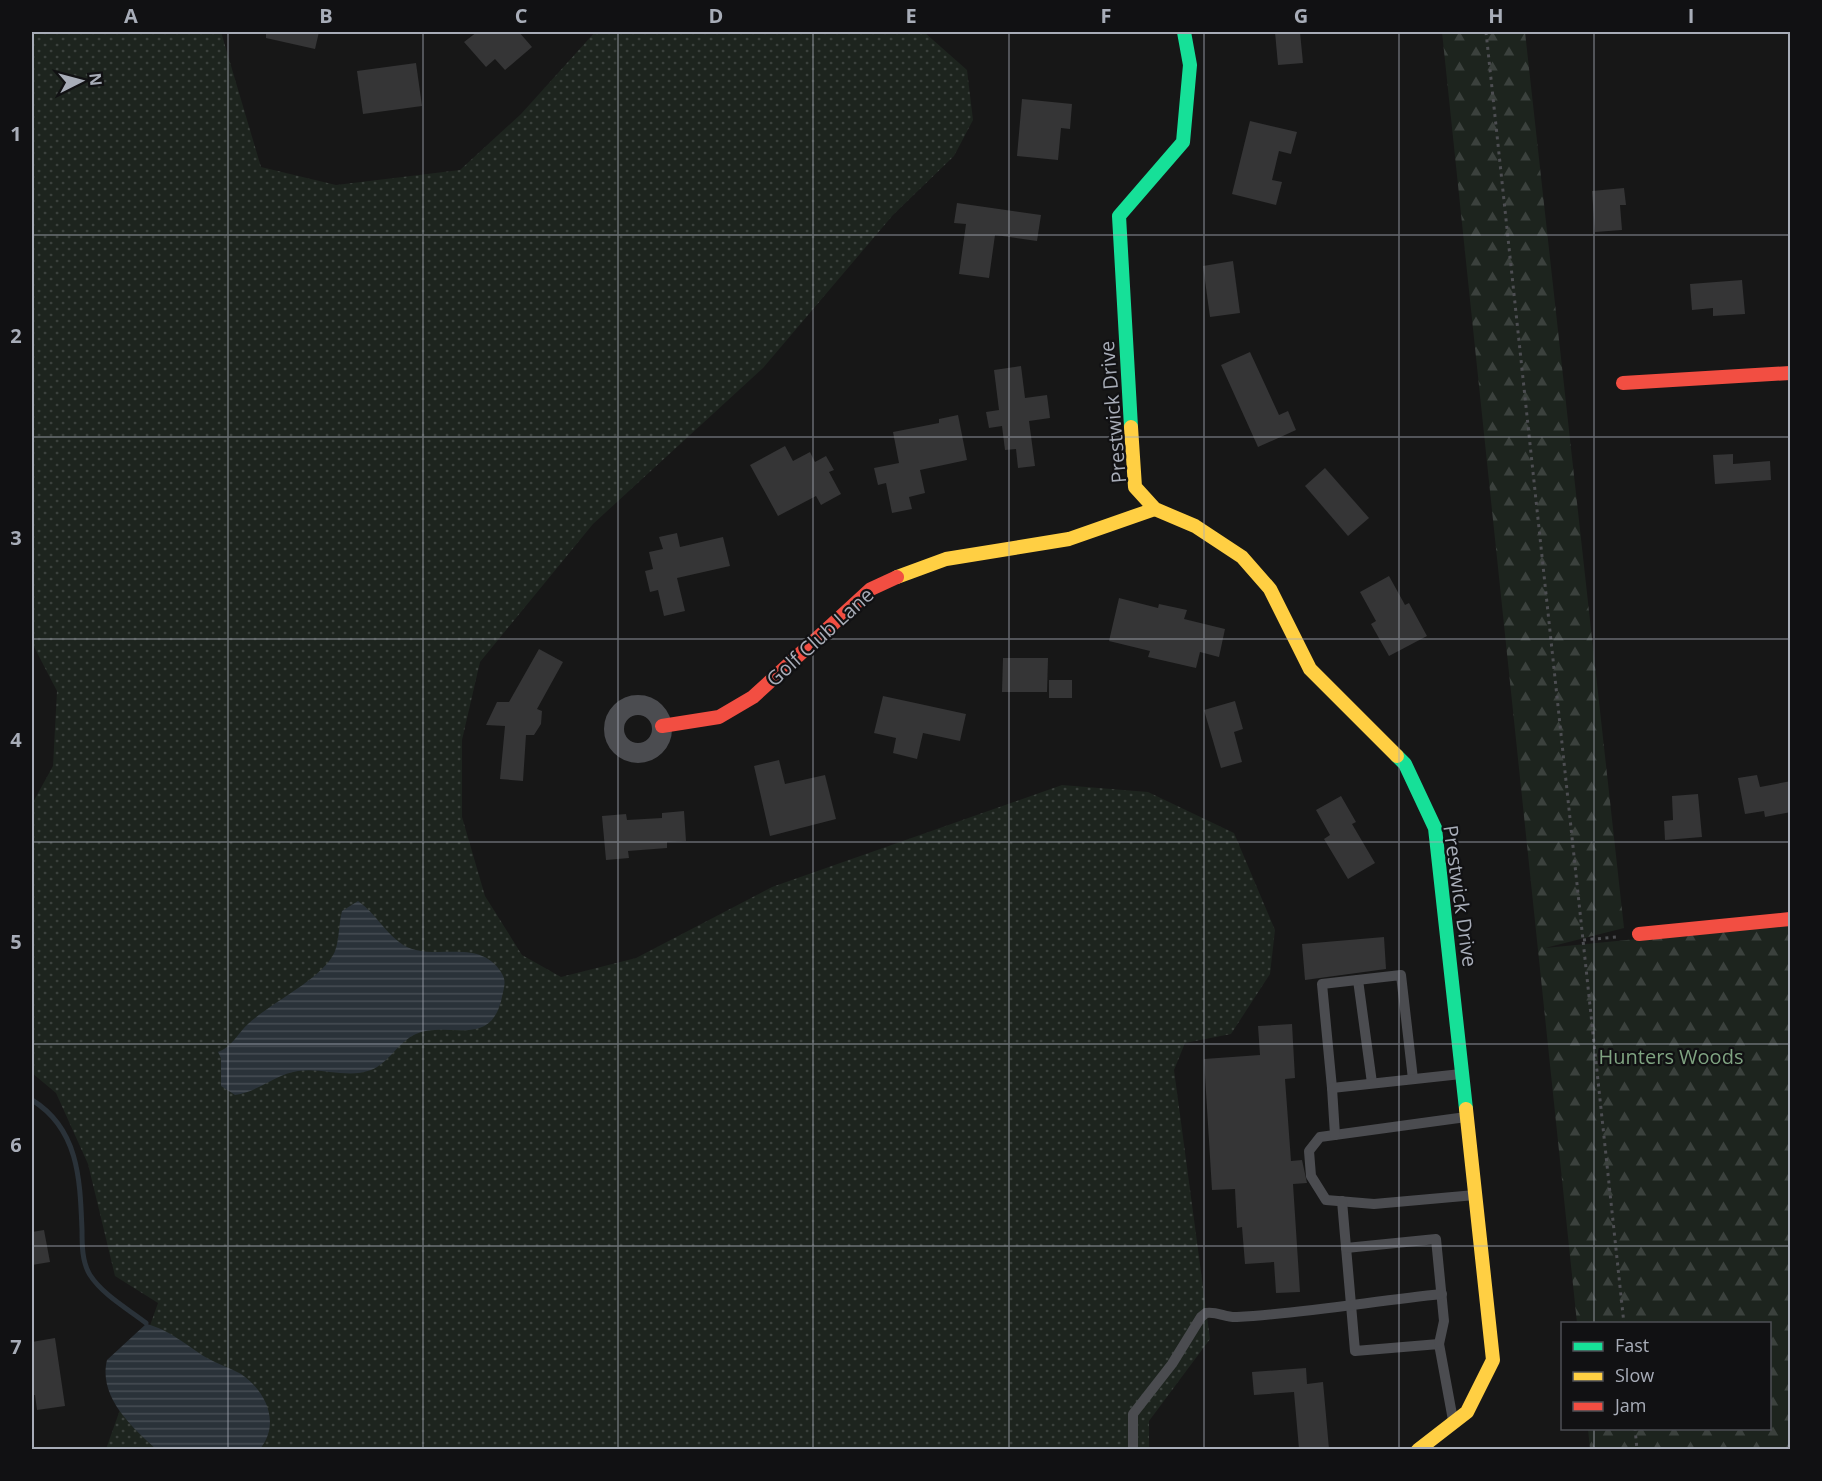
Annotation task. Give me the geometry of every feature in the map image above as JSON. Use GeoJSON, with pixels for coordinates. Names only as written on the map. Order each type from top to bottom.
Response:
{"type":"FeatureCollection","features":[{"type":"Feature","properties":{"kind":"street","name":"Prestwick Drive"},"geometry":{"type":"LineString","coordinates":[[1184,32],[1190,65],[1183,142],[1119,216],[1135,488],[1155,509],[1195,526],[1242,557],[1270,589],[1310,669],[1405,764],[1435,828],[1493,1360],[1467,1412],[1418,1449]]}},
{"type":"Feature","properties":{"kind":"street"},"geometry":{"type":"LineString","coordinates":[[1623,383],[1791,373]]}},
{"type":"Feature","properties":{"kind":"street","name":"Golf Club Lane"},"geometry":{"type":"LineString","coordinates":[[662,726],[719,717],[753,697],[871,589],[911,570],[946,560],[1069,539],[1155,509]]}},
{"type":"Feature","properties":{"kind":"street"},"geometry":{"type":"LineString","coordinates":[[1639,934],[1791,919]]}},
{"type":"Feature","properties":{"kind":"lane"},"geometry":{"type":"LineString","coordinates":[[1335,1135],[1322,984],[1401,975],[1413,1079]]}},
{"type":"Feature","properties":{"kind":"lane"},"geometry":{"type":"LineString","coordinates":[[1358,980],[1372,1083]]}},
{"type":"Feature","properties":{"kind":"lane"},"geometry":{"type":"LineString","coordinates":[[1332,1088],[1462,1074]]}},
{"type":"Feature","properties":{"kind":"lane"},"geometry":{"type":"LineString","coordinates":[[1467,1117],[1320,1137],[1309,1151],[1311,1176],[1326,1200],[1374,1203],[1475,1195]]}},
{"type":"Feature","properties":{"kind":"lane"},"geometry":{"type":"LineString","coordinates":[[1342,1201],[1355,1351],[1439,1344]]}},
{"type":"Feature","properties":{"kind":"lane"},"geometry":{"type":"LineString","coordinates":[[1346,1248],[1436,1239],[1444,1321],[1439,1344],[1454,1422]]}},
{"type":"Feature","properties":{"kind":"lane"},"geometry":{"type":"LineString","coordinates":[[1133,1449],[1133,1414],[1172,1364],[1201,1317],[1206,1313],[1240,1317],[1319,1311],[1351,1303],[1442,1294]]}},
{"type":"Feature","properties":{"kind":"path"},"geometry":{"type":"LineString","coordinates":[[1486,32],[1624,1322]]}},
{"type":"Feature","properties":{"kind":"path"},"geometry":{"type":"LineString","coordinates":[[1583,940],[1639,934]]}},
{"type":"Feature","properties":{"kind":"path"},"geometry":{"type":"LineString","coordinates":[[1635,1430],[1637,1449]]}},
{"type":"Feature","properties":{"kind":"green space"},"geometry":{"type":"Polygon","coordinates":[[[32,32],[221,32],[261,167],[336,185],[460,170],[521,114],[595,32],[924,32],[967,70],[973,120],[954,156],[893,215],[763,368],[593,524],[480,662],[462,740],[462,817],[485,896],[522,955],[561,977],[636,958],[772,887],[1062,785],[1148,792],[1234,833],[1275,930],[1270,974],[1231,1034],[1185,1043],[1174,1070],[1210,1339],[1149,1421],[1149,1449],[106,1449],[158,1303],[115,1276],[88,1164],[56,1093],[32,1073],[32,804],[53,766],[57,691],[32,643],[32,32]]]}},
{"type":"Feature","properties":{"kind":"green space","name":"Hunters Woods"},"geometry":{"type":"Polygon","coordinates":[[[1442,32],[1525,32],[1624,928],[1545,948],[1790,924],[1790,1449],[1590,1449],[1588,1430],[1771,1430],[1771,1322],[1577,1322],[1442,32]]]}},
{"type":"Feature","properties":{"kind":"shaded area"},"geometry":{"type":"Polygon","coordinates":[[[358,901],[392,936],[407,947],[427,952],[473,953],[493,962],[503,975],[504,981],[502,997],[496,1013],[488,1023],[478,1028],[428,1031],[416,1034],[371,1070],[353,1073],[298,1071],[235,1095],[221,1086],[221,1058],[218,1052],[231,1044],[258,1016],[316,975],[325,966],[335,952],[342,911],[358,901]]]}},
{"type":"Feature","properties":{"kind":"shaded area"},"geometry":{"type":"Polygon","coordinates":[[[146,1324],[170,1334],[207,1358],[241,1374],[250,1381],[264,1398],[270,1418],[266,1439],[260,1449],[156,1449],[137,1431],[112,1399],[107,1386],[107,1360],[146,1324]]]}},
{"type":"Feature","properties":{"kind":"building"},"geometry":{"type":"Polygon","coordinates":[[[266,32],[319,32],[315,49],[266,38],[266,32]]]}},
{"type":"Feature","properties":{"kind":"building"},"geometry":{"type":"Polygon","coordinates":[[[477,32],[519,32],[532,47],[505,70],[495,59],[486,67],[464,42],[477,32]]]}},
{"type":"Feature","properties":{"kind":"building"},"geometry":{"type":"Polygon","coordinates":[[[1275,32],[1300,32],[1303,63],[1278,65],[1275,32]]]}},
{"type":"Feature","properties":{"kind":"building"},"geometry":{"type":"Polygon","coordinates":[[[416,63],[422,106],[363,114],[357,71],[416,63]]]}},
{"type":"Feature","properties":{"kind":"building"},"geometry":{"type":"Polygon","coordinates":[[[1022,99],[1072,104],[1070,129],[1061,128],[1058,160],[1017,156],[1022,99]]]}},
{"type":"Feature","properties":{"kind":"building"},"geometry":{"type":"Polygon","coordinates":[[[1250,121],[1297,132],[1291,154],[1279,151],[1272,180],[1282,182],[1276,205],[1232,194],[1250,121]]]}},
{"type":"Feature","properties":{"kind":"building"},"geometry":{"type":"Polygon","coordinates":[[[1624,188],[1626,205],[1620,205],[1622,230],[1595,232],[1592,191],[1624,188]]]}},
{"type":"Feature","properties":{"kind":"building"},"geometry":{"type":"Polygon","coordinates":[[[957,203],[1041,215],[1037,241],[995,235],[989,278],[959,274],[966,224],[954,223],[957,203]]]}},
{"type":"Feature","properties":{"kind":"building"},"geometry":{"type":"Polygon","coordinates":[[[1233,261],[1240,313],[1210,317],[1203,266],[1233,261]]]}},
{"type":"Feature","properties":{"kind":"building"},"geometry":{"type":"Polygon","coordinates":[[[1742,280],[1745,314],[1713,316],[1713,308],[1692,310],[1690,284],[1742,280]]]}},
{"type":"Feature","properties":{"kind":"building"},"geometry":{"type":"Polygon","coordinates":[[[1250,352],[1279,415],[1288,411],[1296,430],[1258,447],[1221,365],[1250,352]]]}},
{"type":"Feature","properties":{"kind":"building"},"geometry":{"type":"Polygon","coordinates":[[[1021,366],[1025,398],[1047,395],[1050,418],[1029,421],[1035,466],[1018,468],[1016,449],[1005,450],[1002,426],[989,428],[986,412],[999,410],[994,370],[1021,366]]]}},
{"type":"Feature","properties":{"kind":"building"},"geometry":{"type":"Polygon","coordinates":[[[958,415],[967,460],[920,470],[925,493],[909,497],[912,509],[892,513],[886,483],[878,485],[874,468],[899,463],[893,432],[939,423],[939,419],[958,415]]]}},
{"type":"Feature","properties":{"kind":"building"},"geometry":{"type":"Polygon","coordinates":[[[785,446],[793,461],[810,452],[815,462],[826,456],[834,470],[829,472],[841,494],[821,505],[816,496],[778,516],[750,465],[785,446]]]}},
{"type":"Feature","properties":{"kind":"building"},"geometry":{"type":"Polygon","coordinates":[[[1733,454],[1733,464],[1770,461],[1771,480],[1715,484],[1713,455],[1733,454]]]}},
{"type":"Feature","properties":{"kind":"building"},"geometry":{"type":"Polygon","coordinates":[[[1325,468],[1369,518],[1348,536],[1305,486],[1325,468]]]}},
{"type":"Feature","properties":{"kind":"building"},"geometry":{"type":"Polygon","coordinates":[[[677,533],[680,547],[723,537],[730,566],[677,578],[685,611],[664,616],[658,590],[650,592],[645,571],[653,569],[649,552],[663,549],[659,537],[677,533]]]}},
{"type":"Feature","properties":{"kind":"building"},"geometry":{"type":"Polygon","coordinates":[[[1389,576],[1405,605],[1409,603],[1427,636],[1389,656],[1371,624],[1376,621],[1360,592],[1389,576]]]}},
{"type":"Feature","properties":{"kind":"building"},"geometry":{"type":"Polygon","coordinates":[[[1119,598],[1158,608],[1159,604],[1187,610],[1184,619],[1225,629],[1219,657],[1200,652],[1196,668],[1148,657],[1150,651],[1109,641],[1119,598]]]}},
{"type":"Feature","properties":{"kind":"building"},"geometry":{"type":"Polygon","coordinates":[[[539,649],[563,662],[537,709],[542,711],[541,724],[534,735],[526,735],[523,781],[500,779],[505,726],[486,725],[497,702],[509,702],[539,649]]]}},
{"type":"Feature","properties":{"kind":"building"},"geometry":{"type":"Polygon","coordinates":[[[1003,658],[1048,658],[1047,692],[1002,692],[1003,658]]]}},
{"type":"Feature","properties":{"kind":"building"},"geometry":{"type":"Polygon","coordinates":[[[1049,680],[1072,680],[1072,698],[1049,698],[1049,680]]]}},
{"type":"Feature","properties":{"kind":"building"},"geometry":{"type":"Polygon","coordinates":[[[883,696],[966,714],[960,741],[923,733],[917,759],[893,753],[896,738],[874,733],[883,696]]]}},
{"type":"Feature","properties":{"kind":"building"},"geometry":{"type":"Polygon","coordinates":[[[1235,701],[1243,729],[1234,732],[1242,762],[1221,768],[1204,710],[1235,701]]]}},
{"type":"Feature","properties":{"kind":"building"},"geometry":{"type":"Polygon","coordinates":[[[779,760],[785,784],[825,775],[836,819],[770,836],[754,766],[779,760]]]}},
{"type":"Feature","properties":{"kind":"building"},"geometry":{"type":"Polygon","coordinates":[[[1757,775],[1760,787],[1791,781],[1791,812],[1765,817],[1764,811],[1745,814],[1738,778],[1757,775]]]}},
{"type":"Feature","properties":{"kind":"building"},"geometry":{"type":"Polygon","coordinates":[[[1698,794],[1702,837],[1665,840],[1664,821],[1673,820],[1672,796],[1698,794]]]}},
{"type":"Feature","properties":{"kind":"building"},"geometry":{"type":"Polygon","coordinates":[[[1341,796],[1356,822],[1352,824],[1375,863],[1348,879],[1324,839],[1330,835],[1316,810],[1341,796]]]}},
{"type":"Feature","properties":{"kind":"building"},"geometry":{"type":"Polygon","coordinates":[[[684,811],[686,841],[667,842],[667,848],[628,851],[629,858],[606,860],[602,816],[626,814],[627,820],[662,818],[662,813],[684,811]]]}},
{"type":"Feature","properties":{"kind":"building"},"geometry":{"type":"Polygon","coordinates":[[[1384,937],[1386,969],[1305,980],[1302,944],[1384,937]]]}},
{"type":"Feature","properties":{"kind":"building"},"geometry":{"type":"Polygon","coordinates":[[[1292,1024],[1295,1078],[1285,1079],[1291,1161],[1302,1160],[1307,1183],[1293,1184],[1300,1292],[1276,1293],[1274,1262],[1245,1264],[1242,1227],[1237,1228],[1235,1189],[1212,1190],[1204,1059],[1260,1055],[1258,1026],[1292,1024]]]}},
{"type":"Feature","properties":{"kind":"building"},"geometry":{"type":"Polygon","coordinates":[[[44,1230],[50,1262],[32,1265],[32,1232],[44,1230]]]}},
{"type":"Feature","properties":{"kind":"building"},"geometry":{"type":"Polygon","coordinates":[[[55,1338],[65,1406],[37,1410],[35,1395],[32,1395],[32,1342],[55,1338]]]}},
{"type":"Feature","properties":{"kind":"building"},"geometry":{"type":"Polygon","coordinates":[[[1306,1368],[1307,1384],[1323,1382],[1329,1449],[1299,1449],[1294,1392],[1254,1395],[1252,1372],[1306,1368]]]}},
{"type":"Feature","properties":{"kind":"waterway"},"geometry":{"type":"LineString","coordinates":[[32,1100],[48,1112],[59,1126],[74,1157],[80,1193],[83,1253],[87,1270],[102,1289],[146,1323]]}},
{"type":"Feature","properties":{"kind":"traffic: fast"},"geometry":{"type":"LineString","coordinates":[[1131,427],[1119,216],[1183,142],[1190,65],[1184,32]]}},
{"type":"Feature","properties":{"kind":"traffic: fast"},"geometry":{"type":"LineString","coordinates":[[1397,756],[1405,764],[1435,828],[1466,1109]]}},
{"type":"Feature","properties":{"kind":"traffic: slow"},"geometry":{"type":"LineString","coordinates":[[1131,427],[1135,487],[1155,509],[1195,526],[1242,557],[1270,589],[1310,669],[1397,756]]}},
{"type":"Feature","properties":{"kind":"traffic: slow"},"geometry":{"type":"LineString","coordinates":[[897,577],[946,559],[1069,539],[1155,509]]}},
{"type":"Feature","properties":{"kind":"traffic: slow"},"geometry":{"type":"LineString","coordinates":[[1418,1450],[1467,1412],[1493,1360],[1466,1109]]}},
{"type":"Feature","properties":{"kind":"traffic: jam"},"geometry":{"type":"LineString","coordinates":[[1623,383],[1790,373]]}},
{"type":"Feature","properties":{"kind":"traffic: jam"},"geometry":{"type":"LineString","coordinates":[[662,726],[719,717],[753,697],[871,589],[897,577]]}},
{"type":"Feature","properties":{"kind":"traffic: jam"},"geometry":{"type":"LineString","coordinates":[[1639,934],[1790,919]]}}]}
